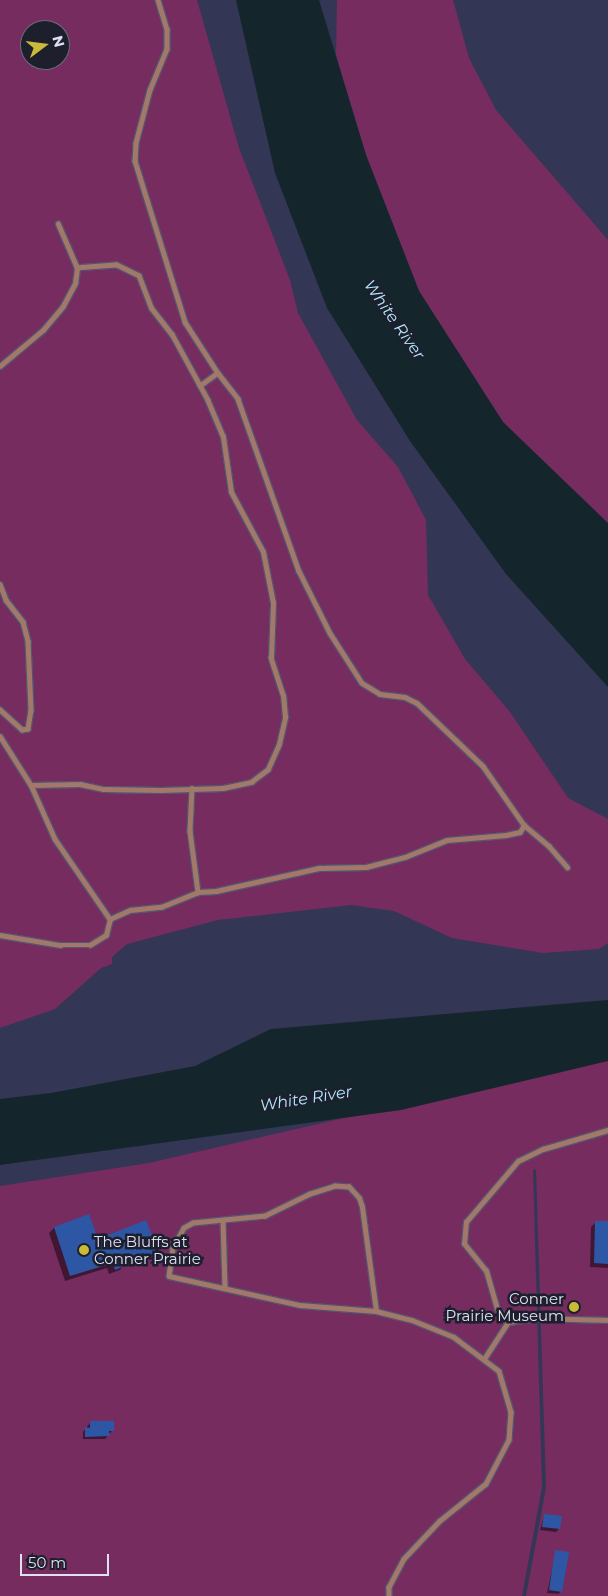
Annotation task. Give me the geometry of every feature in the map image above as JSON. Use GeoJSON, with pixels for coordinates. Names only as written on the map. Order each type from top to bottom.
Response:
{"type":"FeatureCollection","features":[{"type":"Feature","properties":{"kind":"lane"},"geometry":{"type":"LineString","coordinates":[[158,0],[167,29],[167,49],[150,90],[136,143],[135,161],[185,322],[238,400],[302,578],[330,633],[362,683],[380,694],[405,697],[418,703],[483,766],[524,825],[549,846],[567,867]]}},
{"type":"Feature","properties":{"kind":"lane"},"geometry":{"type":"LineString","coordinates":[[0,366],[43,330],[63,306],[76,283],[78,268],[58,224]]}},
{"type":"Feature","properties":{"kind":"lane"},"geometry":{"type":"LineString","coordinates":[[31,785],[236,787],[257,778],[275,756],[285,717],[282,691],[271,658],[274,609],[263,552],[231,492],[223,437],[200,386],[172,335],[151,308],[139,276],[116,265],[78,268]]}},
{"type":"Feature","properties":{"kind":"lane"},"geometry":{"type":"LineString","coordinates":[[200,386],[218,373]]}},
{"type":"Feature","properties":{"kind":"lane"},"geometry":{"type":"LineString","coordinates":[[0,584],[6,600],[23,622],[28,641],[31,710],[28,729],[22,730],[0,710]]}},
{"type":"Feature","properties":{"kind":"lane"},"geometry":{"type":"LineString","coordinates":[[0,736],[31,785],[55,839],[110,919]]}},
{"type":"Feature","properties":{"kind":"lane"},"geometry":{"type":"LineString","coordinates":[[192,788],[190,831],[198,892]]}},
{"type":"Feature","properties":{"kind":"lane"},"geometry":{"type":"LineString","coordinates":[[0,935],[84,946],[102,939],[110,919],[130,910],[161,907],[198,892],[216,891],[309,869],[366,867],[405,857],[447,840],[520,832],[524,825]]}},
{"type":"Feature","properties":{"kind":"lane"},"geometry":{"type":"LineString","coordinates":[[508,1322],[497,1309],[486,1271],[464,1244],[466,1222],[518,1161],[542,1149],[608,1130]]}},
{"type":"Feature","properties":{"kind":"lane"},"geometry":{"type":"LineString","coordinates":[[376,1311],[362,1207],[359,1198],[349,1187],[335,1186],[310,1194],[265,1216],[193,1223],[184,1228],[173,1248],[168,1269],[170,1276],[300,1305],[376,1311],[412,1320],[454,1337],[499,1371],[504,1382],[511,1412],[509,1440],[486,1484],[440,1521],[404,1559],[389,1587],[388,1596]]}},
{"type":"Feature","properties":{"kind":"lane"},"geometry":{"type":"LineString","coordinates":[[223,1220],[225,1288]]}},
{"type":"Feature","properties":{"kind":"lane"},"geometry":{"type":"LineString","coordinates":[[484,1359],[508,1322],[535,1318],[608,1320]]}},
{"type":"Feature","properties":{"kind":"shaded area"},"geometry":{"type":"Polygon","coordinates":[[[0,0],[197,0],[239,148],[290,280],[298,313],[357,420],[398,467],[426,520],[428,595],[465,659],[510,712],[568,798],[608,819],[608,943],[599,949],[543,953],[452,938],[394,911],[351,905],[218,920],[127,944],[112,957],[112,964],[101,968],[55,1009],[0,1028],[0,0]]]}},
{"type":"Feature","properties":{"kind":"shaded area"},"geometry":{"type":"Polygon","coordinates":[[[337,0],[453,0],[469,58],[496,110],[608,240],[608,525],[503,422],[419,291],[366,155],[336,55],[337,0]]]}},
{"type":"Feature","properties":{"kind":"shaded area"},"geometry":{"type":"Polygon","coordinates":[[[608,1057],[608,1596],[526,1596],[546,1488],[536,1169],[533,1170],[542,1487],[522,1596],[0,1596],[0,1186],[149,1163],[608,1057]]]}},
{"type":"Feature","properties":{"kind":"water","name":"White River"},"geometry":{"type":"Polygon","coordinates":[[[236,0],[319,0],[366,155],[419,291],[503,422],[608,523],[608,687],[506,574],[410,441],[327,308],[275,173],[236,0]]]}},
{"type":"Feature","properties":{"kind":"water","name":"White River"},"geometry":{"type":"Polygon","coordinates":[[[608,1000],[608,1061],[401,1110],[0,1165],[0,1099],[51,1093],[195,1066],[271,1029],[608,1000]]]}},
{"type":"Feature","properties":{"kind":"building"},"geometry":{"type":"Polygon","coordinates":[[[89,1214],[98,1239],[146,1220],[159,1253],[145,1258],[143,1253],[125,1260],[127,1265],[115,1270],[113,1263],[70,1276],[54,1227],[89,1214]]]}},
{"type":"Feature","properties":{"kind":"building"},"geometry":{"type":"Polygon","coordinates":[[[595,1221],[608,1221],[608,1264],[594,1263],[595,1221]]]}},
{"type":"Feature","properties":{"kind":"building"},"geometry":{"type":"Polygon","coordinates":[[[90,1421],[114,1421],[114,1431],[109,1431],[110,1436],[85,1437],[85,1427],[90,1428],[90,1421]]]}},
{"type":"Feature","properties":{"kind":"building"},"geometry":{"type":"Polygon","coordinates":[[[544,1514],[562,1516],[560,1529],[542,1527],[544,1514]]]}},
{"type":"Feature","properties":{"kind":"building"},"geometry":{"type":"Polygon","coordinates":[[[555,1550],[569,1552],[562,1592],[549,1590],[555,1550]]]}},
{"type":"Feature","properties":{"kind":"place","name":"The Bluffs at Conner Prairie"},"geometry":{"type":"Point","coordinates":[84,1250]}},
{"type":"Feature","properties":{"kind":"place","name":"Conner Prairie Museum"},"geometry":{"type":"Point","coordinates":[574,1307]}}]}
